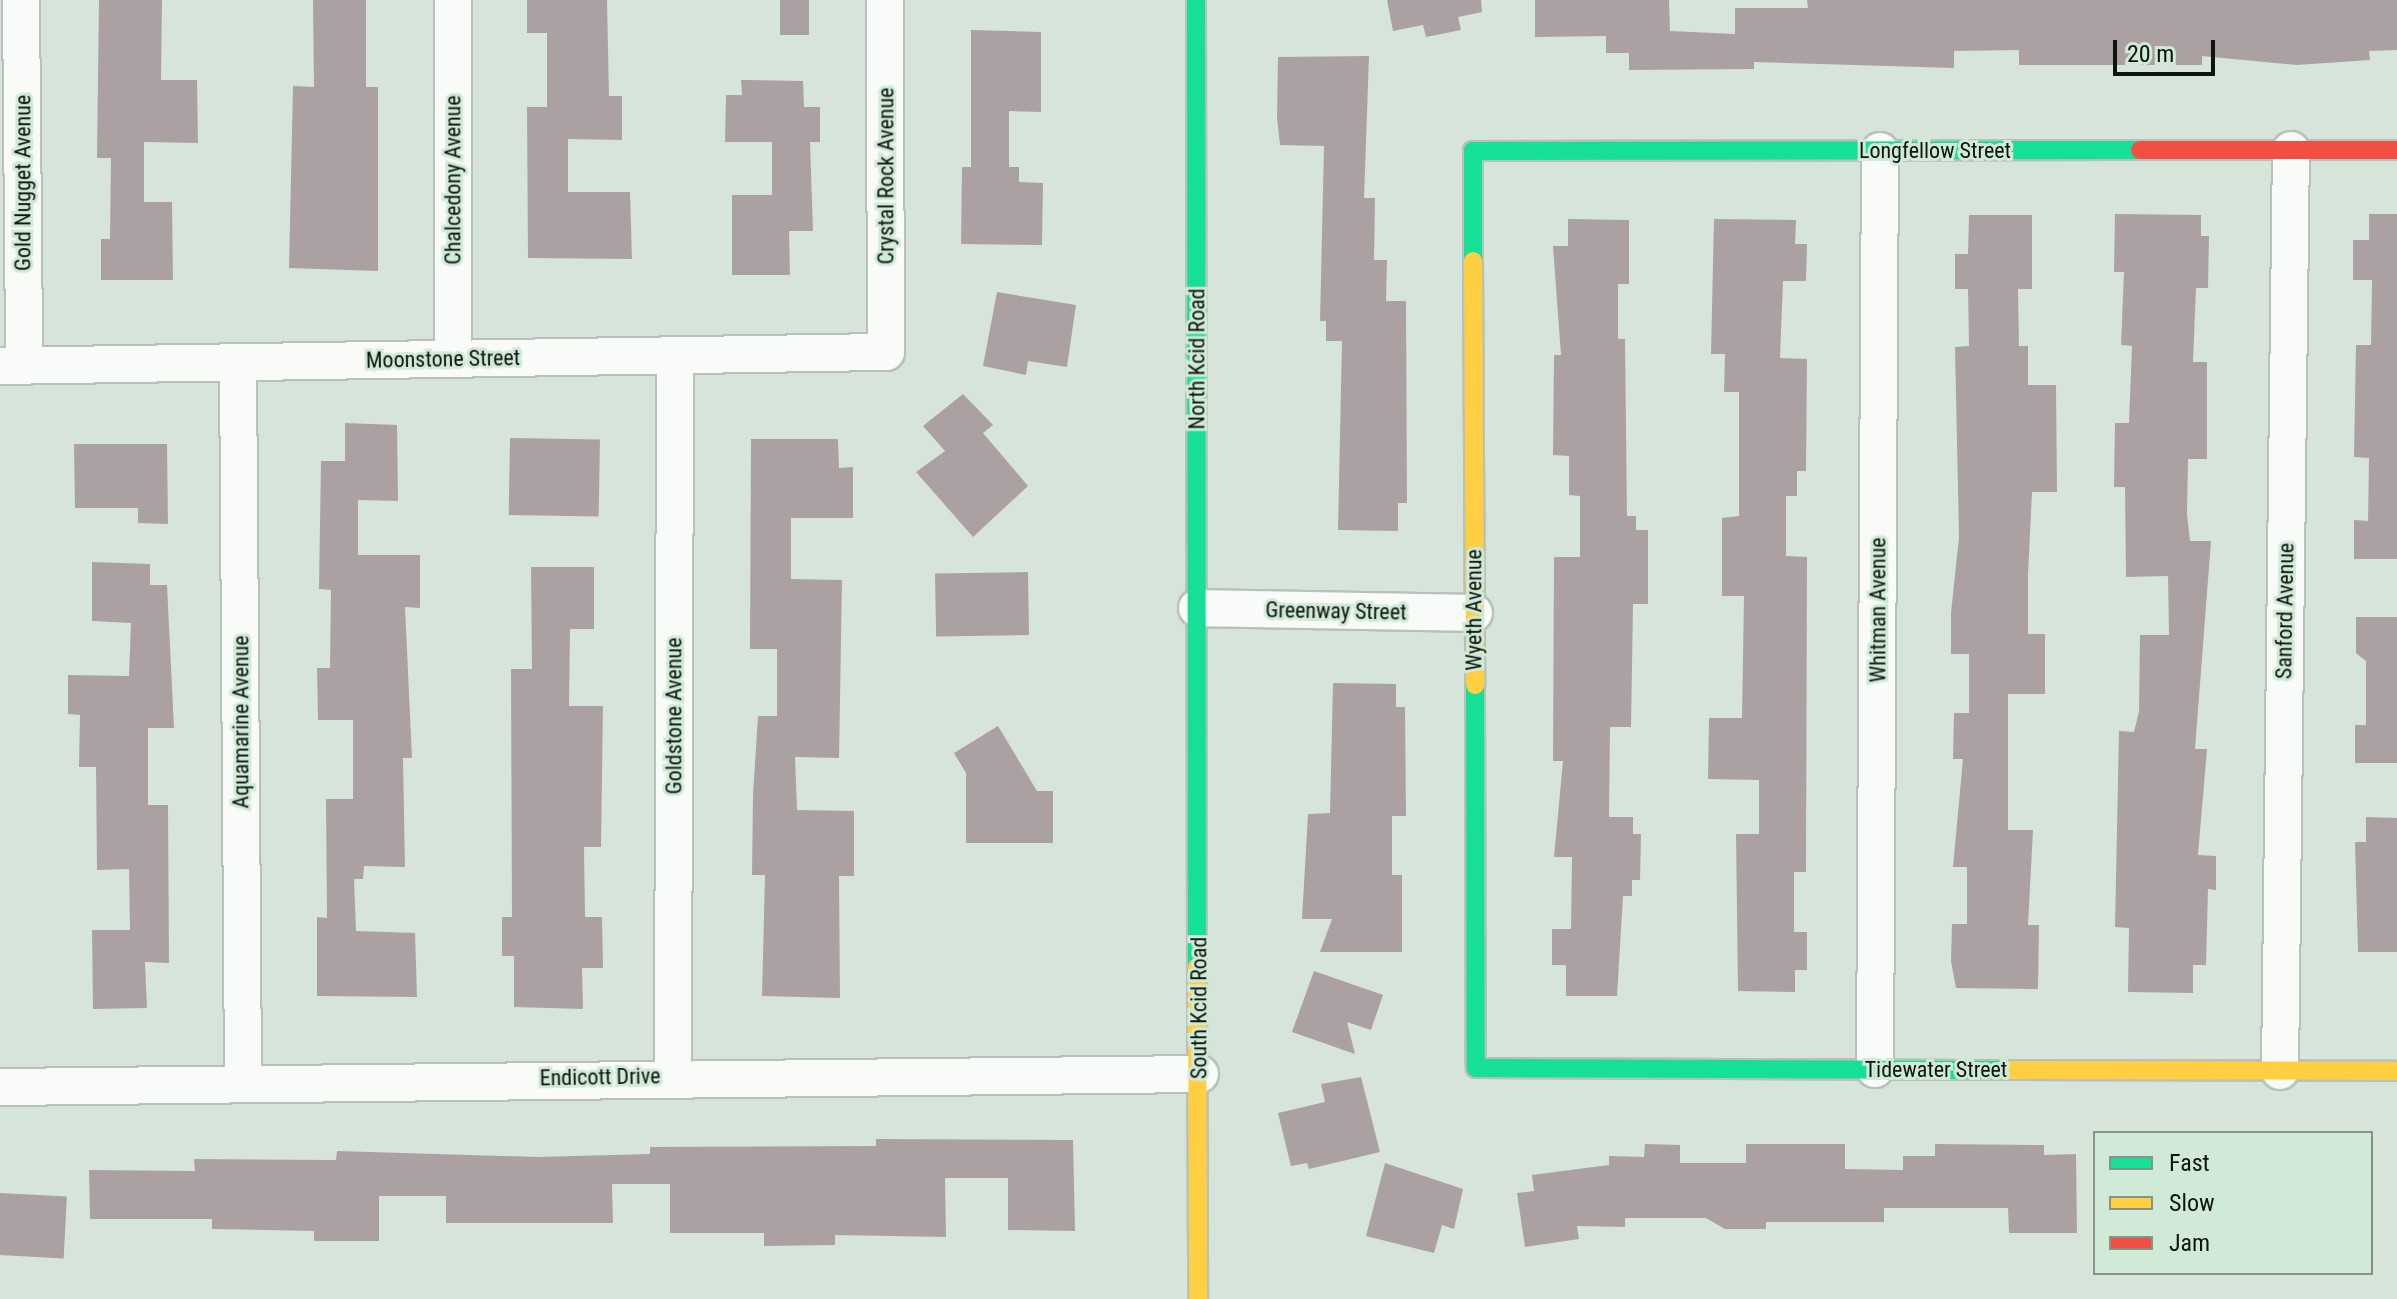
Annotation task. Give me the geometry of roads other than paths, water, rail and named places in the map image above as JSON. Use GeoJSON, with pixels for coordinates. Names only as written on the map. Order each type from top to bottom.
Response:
{"type":"FeatureCollection","features":[{"type":"Feature","properties":{"kind":"street","name":"Gold Nugget Avenue"},"geometry":{"type":"LineString","coordinates":[[12,366],[21,0]]}},
{"type":"Feature","properties":{"kind":"street","name":"Chalcedony Avenue"},"geometry":{"type":"LineString","coordinates":[[453,0],[453,359]]}},
{"type":"Feature","properties":{"kind":"street","name":"Crystal Rock Avenue"},"geometry":{"type":"LineString","coordinates":[[885,0],[886,352]]}},
{"type":"Feature","properties":{"kind":"street","name":"North Kcid Road"},"geometry":{"type":"LineString","coordinates":[[1196,0],[1198,718]]}},
{"type":"Feature","properties":{"kind":"street","name":"Sanford Avenue"},"geometry":{"type":"LineString","coordinates":[[2280,1071],[2291,150]]}},
{"type":"Feature","properties":{"kind":"street","name":"Longfellow Street"},"geometry":{"type":"LineString","coordinates":[[1473,151],[2397,150]]}},
{"type":"Feature","properties":{"kind":"street","name":"Wyeth Avenue"},"geometry":{"type":"LineString","coordinates":[[1473,151],[1476,1068]]}},
{"type":"Feature","properties":{"kind":"street","name":"Whitman Avenue"},"geometry":{"type":"LineString","coordinates":[[1875,1069],[1880,151]]}},
{"type":"Feature","properties":{"kind":"street","name":"Moonstone Street"},"geometry":{"type":"LineString","coordinates":[[12,366],[886,352]]}},
{"type":"Feature","properties":{"kind":"street","name":"Goldstone Avenue"},"geometry":{"type":"LineString","coordinates":[[673,1077],[675,356]]}},
{"type":"Feature","properties":{"kind":"street","name":"Aquamarine Avenue"},"geometry":{"type":"LineString","coordinates":[[238,362],[243,1082]]}},
{"type":"Feature","properties":{"kind":"street","name":"Greenway Street"},"geometry":{"type":"LineString","coordinates":[[1197,608],[1474,613]]}},
{"type":"Feature","properties":{"kind":"street","name":"South Kcid Road"},"geometry":{"type":"LineString","coordinates":[[1198,718],[1198,1299]]}},
{"type":"Feature","properties":{"kind":"street","name":"Tidewater Street"},"geometry":{"type":"LineString","coordinates":[[1476,1068],[2397,1071]]}},
{"type":"Feature","properties":{"kind":"street","name":"Endicott Drive"},"geometry":{"type":"LineString","coordinates":[[0,1087],[673,1077],[1200,1074]]}}]}
